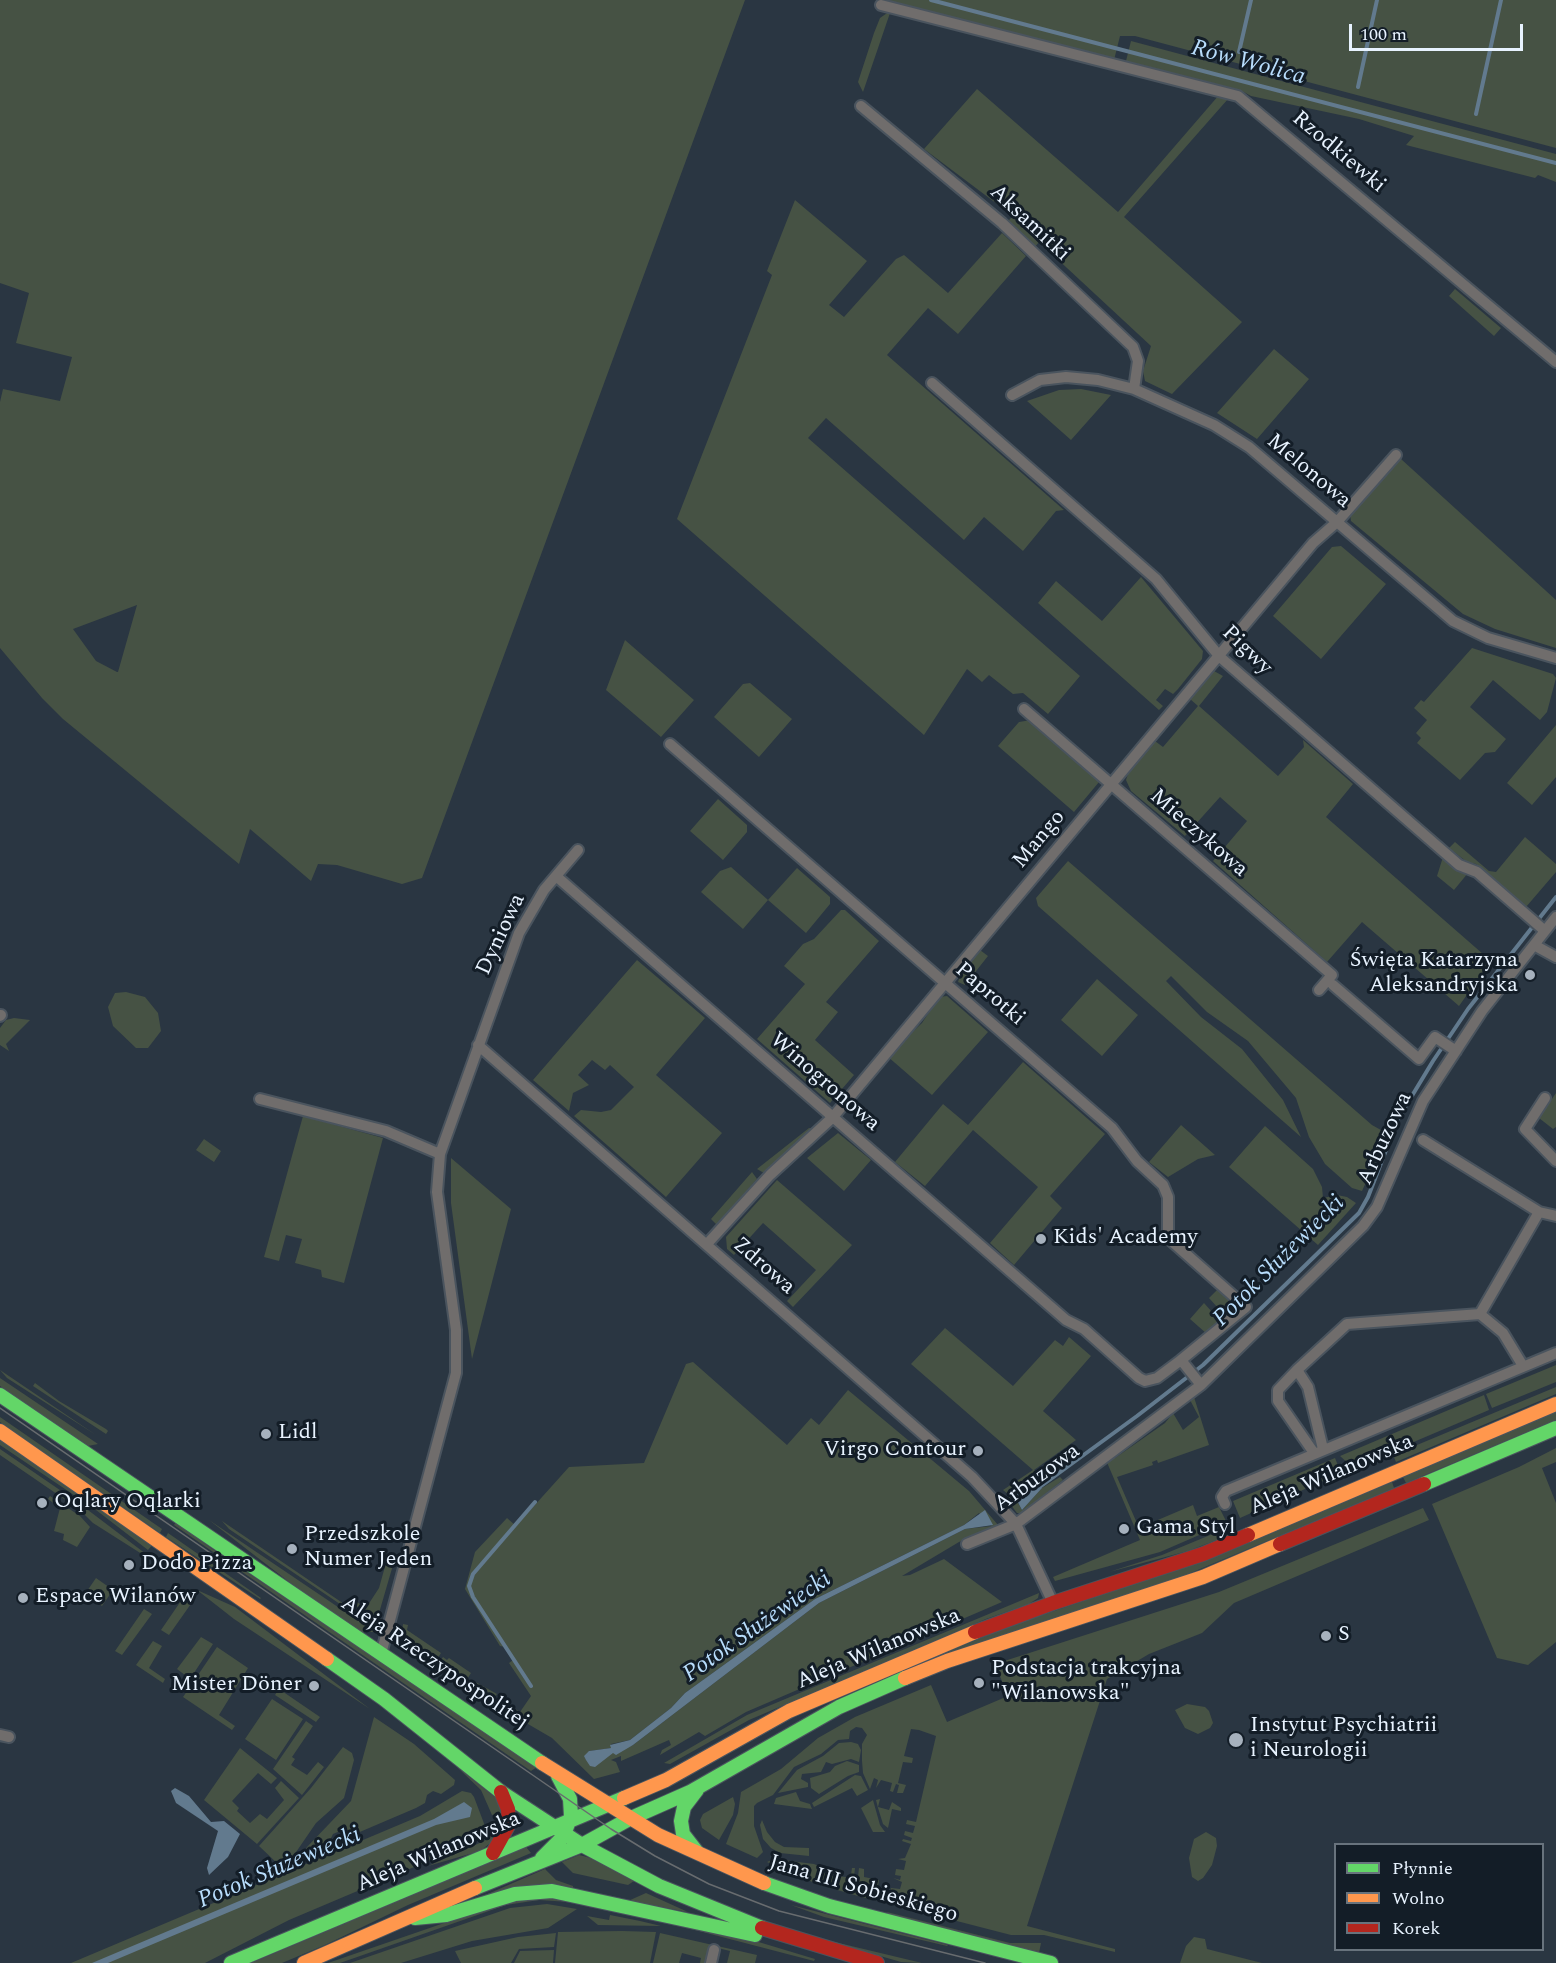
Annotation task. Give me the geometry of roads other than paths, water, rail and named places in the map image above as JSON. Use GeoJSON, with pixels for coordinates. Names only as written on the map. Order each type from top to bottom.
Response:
{"type":"FeatureCollection","features":[{"type":"Feature","properties":{"kind":"main road","name":"Aleja Rzeczypospolitej"},"geometry":{"type":"LineString","coordinates":[[0,1395],[607,1805]]}},
{"type":"Feature","properties":{"kind":"main road","name":"Aleja Wilanowska"},"geometry":{"type":"LineString","coordinates":[[231,1963],[493,1853],[563,1828],[607,1805],[672,1778],[789,1711],[937,1646],[1053,1603],[1203,1554],[1556,1404]]}},
{"type":"Feature","properties":{"kind":"main road","name":"Aleja Wilanowska"},"geometry":{"type":"LineString","coordinates":[[304,1963],[403,1918],[582,1845],[629,1819],[700,1786],[839,1707],[892,1683],[947,1661],[1203,1577],[1556,1428]]}},
{"type":"Feature","properties":{"kind":"main road"},"geometry":{"type":"LineString","coordinates":[[0,1431],[384,1699],[501,1792],[563,1828],[582,1845],[683,1897],[793,1939],[877,1963]]}},
{"type":"Feature","properties":{"kind":"main road"},"geometry":{"type":"LineString","coordinates":[[533,1866],[563,1828],[570,1799],[556,1772]]}},
{"type":"Feature","properties":{"kind":"main road"},"geometry":{"type":"LineString","coordinates":[[700,1786],[684,1807],[681,1821],[685,1838],[701,1857]]}},
{"type":"Feature","properties":{"kind":"main road"},"geometry":{"type":"LineString","coordinates":[[493,1853],[508,1824],[508,1809],[501,1792]]}},
{"type":"Feature","properties":{"kind":"main road","name":"Jana III Sobieskiego"},"geometry":{"type":"LineString","coordinates":[[607,1805],[701,1857],[766,1885],[829,1906],[1050,1963]]}},
{"type":"Feature","properties":{"kind":"main road"},"geometry":{"type":"LineString","coordinates":[[403,1918],[446,1915],[501,1897],[527,1892],[552,1891],[750,1934],[793,1939]]}},
{"type":"Feature","properties":{"kind":"street","name":"Rzodkiewki"},"geometry":{"type":"LineString","coordinates":[[881,5],[1238,96],[1556,362]]}},
{"type":"Feature","properties":{"kind":"street","name":"Aksamitki"},"geometry":{"type":"LineString","coordinates":[[861,106],[1002,223],[1133,347],[1138,361],[1134,389]]}},
{"type":"Feature","properties":{"kind":"street","name":"Melonowa"},"geometry":{"type":"LineString","coordinates":[[1012,395],[1033,382],[1066,377],[1098,380],[1134,389],[1226,431],[1453,621],[1488,638],[1556,658]]}},
{"type":"Feature","properties":{"kind":"street","name":"Pigwy"},"geometry":{"type":"LineString","coordinates":[[932,383],[1156,579],[1220,657],[1459,865],[1477,872],[1543,930]]}},
{"type":"Feature","properties":{"kind":"street","name":"Mango"},"geometry":{"type":"LineString","coordinates":[[707,1244],[770,1175],[833,1118],[1313,543],[1337,522],[1396,455]]}},
{"type":"Feature","properties":{"kind":"street","name":"Mieczykowa"},"geometry":{"type":"LineString","coordinates":[[1024,709],[1332,975],[1319,990]]}},
{"type":"Feature","properties":{"kind":"street","name":"Paprotki"},"geometry":{"type":"LineString","coordinates":[[670,744],[1112,1128],[1137,1161],[1163,1185],[1168,1197],[1166,1226],[1168,1238],[1246,1307],[1185,1364]]}},
{"type":"Feature","properties":{"kind":"street","name":"Dyniowa"},"geometry":{"type":"LineString","coordinates":[[381,1654],[456,1373],[456,1330],[437,1192],[440,1154],[519,933],[556,876],[578,850]]}},
{"type":"Feature","properties":{"kind":"street","name":"Winogronowa"},"geometry":{"type":"LineString","coordinates":[[556,876],[1066,1320],[1084,1329],[1145,1381],[1157,1378],[1185,1364]]}},
{"type":"Feature","properties":{"kind":"street","name":"Arbuzowa"},"geometry":{"type":"LineString","coordinates":[[967,1544],[1016,1524],[1200,1382],[1370,1219],[1415,1117],[1453,1049],[1534,945],[1543,930],[1556,917]]}},
{"type":"Feature","properties":{"kind":"street"},"geometry":{"type":"LineString","coordinates":[[1534,945],[1556,957]]}},
{"type":"Feature","properties":{"kind":"street"},"geometry":{"type":"LineString","coordinates":[[1334,985],[1419,1059],[1435,1037],[1453,1049]]}},
{"type":"Feature","properties":{"kind":"street","name":"Zdrowa"},"geometry":{"type":"LineString","coordinates":[[478,1045],[972,1477],[1016,1524],[1053,1603]]}},
{"type":"Feature","properties":{"kind":"street"},"geometry":{"type":"LineString","coordinates":[[1545,1098],[1525,1129],[1556,1161]]}},
{"type":"Feature","properties":{"kind":"street"},"geometry":{"type":"LineString","coordinates":[[260,1099],[386,1131],[440,1154]]}},
{"type":"Feature","properties":{"kind":"street"},"geometry":{"type":"LineString","coordinates":[[1423,1140],[1539,1212],[1556,1216]]}},
{"type":"Feature","properties":{"kind":"street"},"geometry":{"type":"LineString","coordinates":[[1480,1314],[1539,1212]]}},
{"type":"Feature","properties":{"kind":"street"},"geometry":{"type":"LineString","coordinates":[[1318,1451],[1280,1406],[1276,1395],[1281,1385],[1347,1324],[1480,1314],[1503,1333],[1523,1366]]}},
{"type":"Feature","properties":{"kind":"street"},"geometry":{"type":"LineString","coordinates":[[1225,1504],[1222,1497],[1226,1491],[1556,1353]]}},
{"type":"Feature","properties":{"kind":"street"},"geometry":{"type":"LineString","coordinates":[[1185,1364],[1200,1382]]}},
{"type":"Feature","properties":{"kind":"street"},"geometry":{"type":"LineString","coordinates":[[1297,1370],[1308,1387],[1318,1451]]}},
{"type":"Feature","properties":{"kind":"street"},"geometry":{"type":"LineString","coordinates":[[711,1963],[714,1950]]}},
{"type":"Feature","properties":{"kind":"water"},"geometry":{"type":"Polygon","coordinates":[[[1039,1485],[1042,1488],[1022,1510],[1014,1495],[1039,1485]]]}},
{"type":"Feature","properties":{"kind":"water"},"geometry":{"type":"Polygon","coordinates":[[[985,1510],[993,1525],[965,1529],[819,1603],[633,1745],[616,1755],[613,1753],[595,1767],[590,1766],[586,1760],[584,1756],[589,1751],[611,1748],[610,1745],[630,1740],[671,1708],[685,1693],[815,1599],[964,1525],[985,1510]]]}},
{"type":"Feature","properties":{"kind":"water"},"geometry":{"type":"Polygon","coordinates":[[[175,1788],[189,1796],[211,1822],[224,1821],[240,1834],[228,1857],[209,1875],[207,1868],[218,1831],[176,1803],[171,1791],[175,1788]]]}},
{"type":"Feature","properties":{"kind":"water"},"geometry":{"type":"Polygon","coordinates":[[[464,1802],[472,1808],[470,1817],[436,1825],[108,1963],[92,1963],[434,1819],[464,1802]]]}},
{"type":"Feature","properties":{"kind":"waterway","name":"Rów Wolica"},"geometry":{"type":"LineString","coordinates":[[931,0],[1556,163]]}},
{"type":"Feature","properties":{"kind":"waterway"},"geometry":{"type":"LineString","coordinates":[[1239,52],[1251,0]]}},
{"type":"Feature","properties":{"kind":"waterway"},"geometry":{"type":"LineString","coordinates":[[1358,87],[1377,0]]}},
{"type":"Feature","properties":{"kind":"waterway"},"geometry":{"type":"LineString","coordinates":[[1476,114],[1501,0]]}},
{"type":"Feature","properties":{"kind":"waterway","name":"Potok Służewiecki"},"geometry":{"type":"LineString","coordinates":[[1037,1489],[1203,1365],[1359,1213],[1368,1197],[1398,1119],[1433,1061],[1468,1009],[1556,897]]}},
{"type":"Feature","properties":{"kind":"waterway"},"geometry":{"type":"LineString","coordinates":[[531,1686],[473,1597],[469,1586],[473,1574],[535,1502]]}},
{"type":"Feature","properties":{"kind":"tram line"},"geometry":{"type":"LineString","coordinates":[[0,1408],[611,1829],[655,1856],[709,1884],[779,1911],[985,1963]]}},
{"type":"Feature","properties":{"kind":"place","name":"Święta Katarzyna Aleksandryjska"},"geometry":{"type":"Point","coordinates":[1530,975]}},
{"type":"Feature","properties":{"kind":"place","name":"Kids' Academy"},"geometry":{"type":"Point","coordinates":[1041,1239]}},
{"type":"Feature","properties":{"kind":"place","name":"Lidl"},"geometry":{"type":"Point","coordinates":[266,1434]}},
{"type":"Feature","properties":{"kind":"place","name":"Virgo Contour"},"geometry":{"type":"Point","coordinates":[978,1451]}},
{"type":"Feature","properties":{"kind":"place","name":"Oqlary Oqlarki"},"geometry":{"type":"Point","coordinates":[42,1503]}},
{"type":"Feature","properties":{"kind":"place","name":"Gama Styl"},"geometry":{"type":"Point","coordinates":[1124,1529]}},
{"type":"Feature","properties":{"kind":"place","name":"Przedszkole Numer Jeden"},"geometry":{"type":"Point","coordinates":[292,1549]}},
{"type":"Feature","properties":{"kind":"place","name":"Dodo Pizza"},"geometry":{"type":"Point","coordinates":[129,1565]}},
{"type":"Feature","properties":{"kind":"place","name":"Espace Wilanów"},"geometry":{"type":"Point","coordinates":[23,1598]}},
{"type":"Feature","properties":{"kind":"place","name":"S"},"geometry":{"type":"Point","coordinates":[1326,1636]}},
{"type":"Feature","properties":{"kind":"place","name":"Podstacja trakcyjna \"Wilanowska\""},"geometry":{"type":"Point","coordinates":[979,1683]}},
{"type":"Feature","properties":{"kind":"place","name":"Mister Döner"},"geometry":{"type":"Point","coordinates":[314,1686]}},
{"type":"Feature","properties":{"kind":"place","name":"Instytut Psychiatrii i Neurologii"},"geometry":{"type":"Point","coordinates":[1236,1740]}}]}
